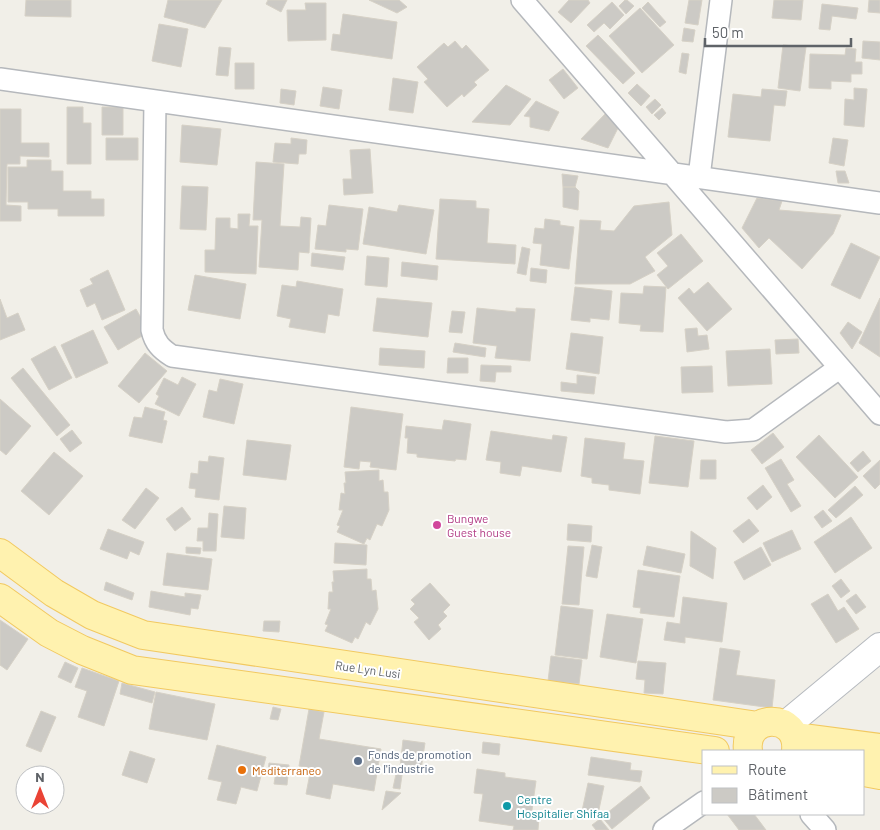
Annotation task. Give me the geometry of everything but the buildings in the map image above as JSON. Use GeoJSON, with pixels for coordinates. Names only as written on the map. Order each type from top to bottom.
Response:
{"type":"FeatureCollection","features":[{"type":"Feature","properties":{"kind":"main road","name":"Rue Lyn Lusi"},"geometry":{"type":"LineString","coordinates":[[0,553],[54,593],[92,614],[143,636],[758,726],[772,721],[792,738]]}},
{"type":"Feature","properties":{"kind":"main road"},"geometry":{"type":"LineString","coordinates":[[0,598],[49,633],[82,650],[132,670],[708,750]]}},
{"type":"Feature","properties":{"kind":"main road"},"geometry":{"type":"LineString","coordinates":[[748,750],[749,738],[752,731],[758,726]]}},
{"type":"Feature","properties":{"kind":"main road"},"geometry":{"type":"LineString","coordinates":[[792,738],[880,748]]}},
{"type":"Feature","properties":{"kind":"main road"},"geometry":{"type":"LineString","coordinates":[[865,772],[880,775]]}},
{"type":"Feature","properties":{"kind":"street"},"geometry":{"type":"LineString","coordinates":[[522,0],[880,414]]}},
{"type":"Feature","properties":{"kind":"street"},"geometry":{"type":"LineString","coordinates":[[700,177],[721,0]]}},
{"type":"Feature","properties":{"kind":"street"},"geometry":{"type":"LineString","coordinates":[[0,79],[880,203]]}},
{"type":"Feature","properties":{"kind":"street"},"geometry":{"type":"LineString","coordinates":[[155,101],[152,330],[154,340],[162,350],[172,356],[726,432],[753,430],[839,368]]}},
{"type":"Feature","properties":{"kind":"street"},"geometry":{"type":"LineString","coordinates":[[792,738],[880,647]]}},
{"type":"Feature","properties":{"kind":"street"},"geometry":{"type":"LineString","coordinates":[[664,830],[702,803]]}},
{"type":"Feature","properties":{"kind":"street"},"geometry":{"type":"LineString","coordinates":[[812,815],[825,830]]}},
{"type":"Feature","properties":{"kind":"place","name":"Bungwe Guest house"},"geometry":{"type":"Point","coordinates":[437,525]}},
{"type":"Feature","properties":{"kind":"place","name":"Fonds de promotion de l'industrie"},"geometry":{"type":"Point","coordinates":[358,761]}},
{"type":"Feature","properties":{"kind":"place","name":"Mediterraneo"},"geometry":{"type":"Point","coordinates":[242,770]}},
{"type":"Feature","properties":{"kind":"place","name":"Centre Hospitalier Shifaa"},"geometry":{"type":"Point","coordinates":[507,806]}}]}
